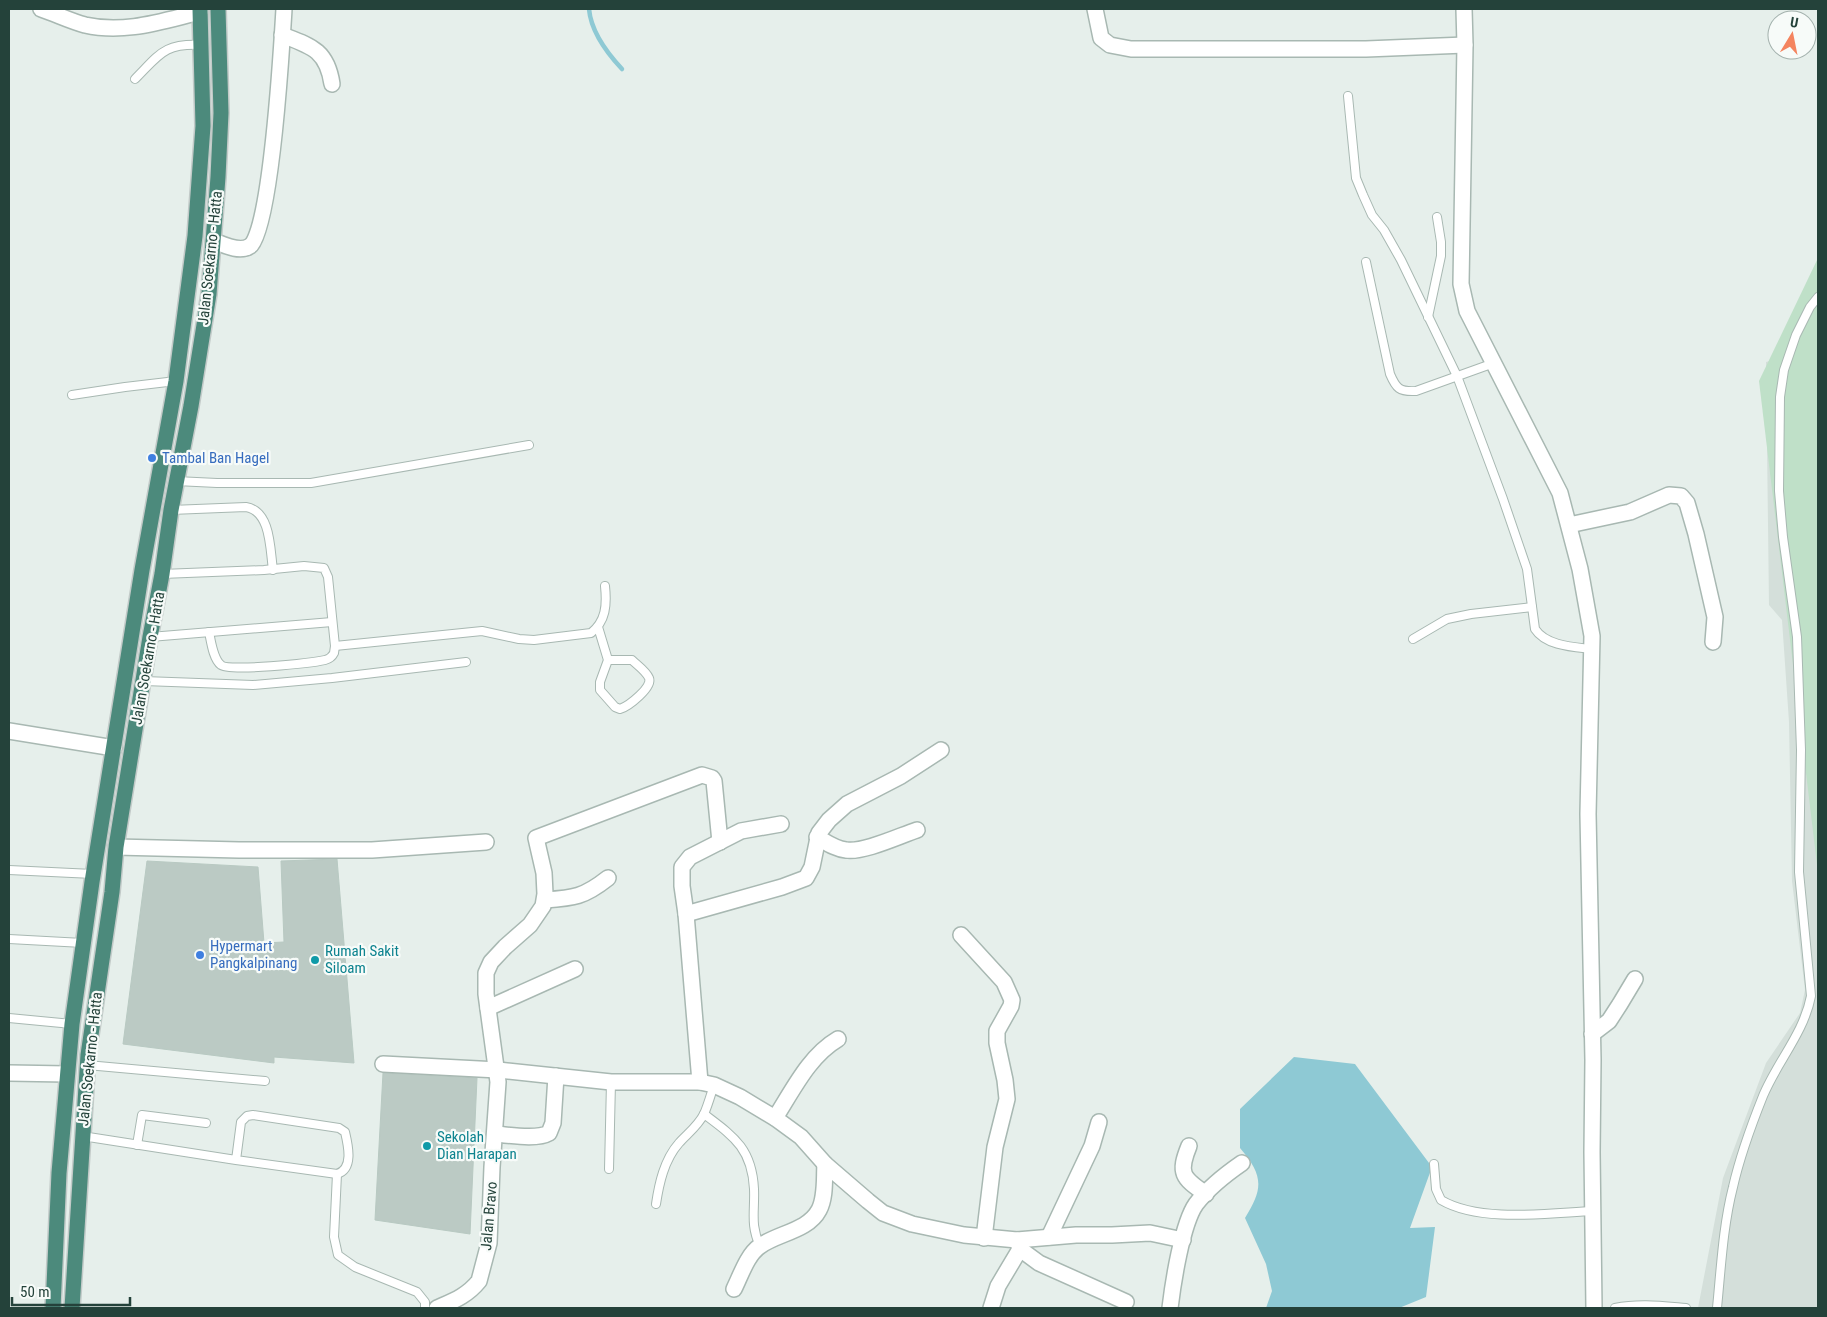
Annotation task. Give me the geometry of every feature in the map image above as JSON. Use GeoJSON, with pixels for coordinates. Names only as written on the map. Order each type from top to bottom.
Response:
{"type":"FeatureCollection","features":[{"type":"Feature","properties":{"kind":"highway","name":"Jalan Soekarno - Hatta"},"geometry":{"type":"LineString","coordinates":[[72,1308],[87,1065],[112,892],[116,846],[171,510],[191,406],[209,294],[221,113],[218,9]]}},
{"type":"Feature","properties":{"kind":"highway","name":"Jalan Soekarno - Hatta"},"geometry":{"type":"LineString","coordinates":[[53,1308],[59,1173],[72,1024],[82,943],[142,570],[176,381],[195,236],[203,126],[200,10]]}},
{"type":"Feature","properties":{"kind":"highway"},"geometry":{"type":"LineString","coordinates":[[142,570],[162,574]]}},
{"type":"Feature","properties":{"kind":"street"},"geometry":{"type":"LineString","coordinates":[[41,9],[85,25],[122,29],[138,27],[200,10]]}},
{"type":"Feature","properties":{"kind":"street"},"geometry":{"type":"LineString","coordinates":[[214,241],[232,248],[244,249],[252,245],[257,236],[265,204],[271,162],[284,9]]}},
{"type":"Feature","properties":{"kind":"street"},"geometry":{"type":"LineString","coordinates":[[1095,9],[1101,38],[1110,45],[1131,50],[1366,49],[1465,45]]}},
{"type":"Feature","properties":{"kind":"street"},"geometry":{"type":"LineString","coordinates":[[1464,9],[1461,284],[1467,312],[1560,493],[1580,569],[1592,636],[1588,814],[1594,1308]]}},
{"type":"Feature","properties":{"kind":"street"},"geometry":{"type":"LineString","coordinates":[[282,35],[308,45],[323,57],[332,84]]}},
{"type":"Feature","properties":{"kind":"street"},"geometry":{"type":"LineString","coordinates":[[1569,525],[1630,512],[1669,495],[1682,496],[1687,503],[1696,534],[1715,618],[1713,642]]}},
{"type":"Feature","properties":{"kind":"street"},"geometry":{"type":"LineString","coordinates":[[9,731],[114,748]]}},
{"type":"Feature","properties":{"kind":"street"},"geometry":{"type":"LineString","coordinates":[[686,914],[782,887],[806,878],[812,867],[817,836],[829,820],[848,804],[901,776],[941,750]]}},
{"type":"Feature","properties":{"kind":"street"},"geometry":{"type":"LineString","coordinates":[[608,878],[596,888],[581,896],[545,900],[544,873],[536,838],[695,777],[705,775],[713,779],[720,842]]}},
{"type":"Feature","properties":{"kind":"street"},"geometry":{"type":"LineString","coordinates":[[707,1083],[681,878],[683,864],[690,857],[742,831],[781,824]]}},
{"type":"Feature","properties":{"kind":"street"},"geometry":{"type":"LineString","coordinates":[[817,836],[832,846],[853,850],[917,830]]}},
{"type":"Feature","properties":{"kind":"street"},"geometry":{"type":"LineString","coordinates":[[116,846],[240,850],[372,850],[486,842]]}},
{"type":"Feature","properties":{"kind":"street","name":"Jalan Bravo"},"geometry":{"type":"LineString","coordinates":[[437,1308],[462,1297],[478,1281],[490,1243],[492,1167],[498,1070],[486,994],[487,969],[505,947],[535,919],[540,913],[545,900]]}},
{"type":"Feature","properties":{"kind":"street"},"geometry":{"type":"LineString","coordinates":[[961,935],[1004,982],[1012,1000],[1011,1006],[997,1031],[997,1043],[1008,1099],[995,1147],[984,1238]]}},
{"type":"Feature","properties":{"kind":"street"},"geometry":{"type":"LineString","coordinates":[[488,1008],[575,969]]}},
{"type":"Feature","properties":{"kind":"street"},"geometry":{"type":"LineString","coordinates":[[1592,1034],[1608,1021],[1635,979]]}},
{"type":"Feature","properties":{"kind":"street"},"geometry":{"type":"LineString","coordinates":[[776,1118],[812,1061],[838,1039]]}},
{"type":"Feature","properties":{"kind":"street"},"geometry":{"type":"LineString","coordinates":[[383,1064],[498,1070],[611,1082],[707,1083],[740,1097],[776,1118],[800,1137],[825,1164],[883,1213],[912,1224],[938,1231],[1018,1244],[1049,1237],[1150,1233],[1183,1240]]}},
{"type":"Feature","properties":{"kind":"street"},"geometry":{"type":"LineString","coordinates":[[9,1073],[67,1074]]}},
{"type":"Feature","properties":{"kind":"street"},"geometry":{"type":"LineString","coordinates":[[495,1134],[544,1136],[549,1133],[553,1123],[556,1076]]}},
{"type":"Feature","properties":{"kind":"street"},"geometry":{"type":"LineString","coordinates":[[1049,1237],[1092,1146],[1099,1122]]}},
{"type":"Feature","properties":{"kind":"street"},"geometry":{"type":"LineString","coordinates":[[1189,1146],[1182,1166],[1183,1176],[1206,1194]]}},
{"type":"Feature","properties":{"kind":"street"},"geometry":{"type":"LineString","coordinates":[[1170,1308],[1173,1284],[1183,1240],[1195,1205],[1223,1176],[1242,1163]]}},
{"type":"Feature","properties":{"kind":"street"},"geometry":{"type":"LineString","coordinates":[[734,1289],[744,1266],[760,1246],[802,1225],[810,1220],[819,1210],[823,1196],[825,1164]]}},
{"type":"Feature","properties":{"kind":"street"},"geometry":{"type":"LineString","coordinates":[[1018,1244],[1039,1263],[1126,1302]]}},
{"type":"Feature","properties":{"kind":"street"},"geometry":{"type":"LineString","coordinates":[[991,1308],[998,1286],[1018,1244]]}},
{"type":"Feature","properties":{"kind":"lane"},"geometry":{"type":"LineString","coordinates":[[135,79],[170,47],[183,44],[202,45]]}},
{"type":"Feature","properties":{"kind":"lane"},"geometry":{"type":"LineString","coordinates":[[1348,96],[1356,178],[1372,215],[1384,230],[1401,260],[1456,376],[1527,568],[1535,629],[1542,636],[1561,645],[1591,649]]}},
{"type":"Feature","properties":{"kind":"lane"},"geometry":{"type":"LineString","coordinates":[[1428,317],[1441,256],[1437,217]]}},
{"type":"Feature","properties":{"kind":"lane"},"geometry":{"type":"LineString","coordinates":[[1366,262],[1390,374],[1396,387],[1403,390],[1416,391],[1494,363]]}},
{"type":"Feature","properties":{"kind":"lane"},"geometry":{"type":"LineString","coordinates":[[1717,1308],[1723,1247],[1732,1188],[1749,1131],[1764,1093],[1795,1038],[1808,1009],[1811,996],[1799,872],[1801,750],[1799,667],[1794,608],[1782,537],[1779,491],[1780,397],[1784,370],[1796,335],[1810,307],[1818,296]]}},
{"type":"Feature","properties":{"kind":"lane"},"geometry":{"type":"LineString","coordinates":[[72,395],[176,381]]}},
{"type":"Feature","properties":{"kind":"lane"},"geometry":{"type":"LineString","coordinates":[[176,481],[311,483],[528,445]]}},
{"type":"Feature","properties":{"kind":"lane"},"geometry":{"type":"LineString","coordinates":[[171,510],[246,506],[255,509],[259,512],[266,527],[273,570]]}},
{"type":"Feature","properties":{"kind":"lane"},"geometry":{"type":"LineString","coordinates":[[162,574],[273,570],[304,566],[324,568],[328,577],[335,646],[333,656],[326,660],[249,668],[228,668],[221,666],[218,661],[210,632]]}},
{"type":"Feature","properties":{"kind":"lane"},"geometry":{"type":"LineString","coordinates":[[335,646],[482,631],[519,639],[534,640],[591,633],[598,627],[606,612],[604,586]]}},
{"type":"Feature","properties":{"kind":"lane"},"geometry":{"type":"LineString","coordinates":[[1413,639],[1447,619],[1532,606]]}},
{"type":"Feature","properties":{"kind":"lane"},"geometry":{"type":"LineString","coordinates":[[150,637],[332,622]]}},
{"type":"Feature","properties":{"kind":"lane"},"geometry":{"type":"LineString","coordinates":[[598,627],[608,660],[600,682],[600,690],[620,709],[648,687],[650,681],[648,675],[632,660],[608,660]]}},
{"type":"Feature","properties":{"kind":"lane"},"geometry":{"type":"LineString","coordinates":[[144,681],[253,685],[332,678],[466,662]]}},
{"type":"Feature","properties":{"kind":"lane"},"geometry":{"type":"LineString","coordinates":[[9,870],[93,874]]}},
{"type":"Feature","properties":{"kind":"lane"},"geometry":{"type":"LineString","coordinates":[[9,939],[82,943]]}},
{"type":"Feature","properties":{"kind":"lane"},"geometry":{"type":"LineString","coordinates":[[9,1018],[72,1024]]}},
{"type":"Feature","properties":{"kind":"lane"},"geometry":{"type":"LineString","coordinates":[[87,1065],[265,1081]]}},
{"type":"Feature","properties":{"kind":"lane"},"geometry":{"type":"LineString","coordinates":[[609,1169],[611,1082]]}},
{"type":"Feature","properties":{"kind":"lane"},"geometry":{"type":"LineString","coordinates":[[656,1204],[663,1173],[673,1151],[704,1114],[707,1083]]}},
{"type":"Feature","properties":{"kind":"lane"},"geometry":{"type":"LineString","coordinates":[[704,1114],[733,1136],[745,1153],[750,1166],[754,1188],[752,1208],[754,1230],[760,1246]]}},
{"type":"Feature","properties":{"kind":"lane"},"geometry":{"type":"LineString","coordinates":[[137,1144],[142,1115],[206,1123]]}},
{"type":"Feature","properties":{"kind":"lane"},"geometry":{"type":"LineString","coordinates":[[82,1136],[236,1160],[337,1174],[346,1167],[348,1142],[345,1132],[342,1130],[261,1115],[247,1116],[242,1122],[236,1160]]}},
{"type":"Feature","properties":{"kind":"lane"},"geometry":{"type":"LineString","coordinates":[[1434,1164],[1434,1179],[1437,1194],[1441,1200],[1470,1211],[1490,1215],[1593,1211]]}},
{"type":"Feature","properties":{"kind":"lane"},"geometry":{"type":"LineString","coordinates":[[337,1174],[334,1237],[338,1255],[355,1267],[417,1292],[425,1302],[425,1308]]}},
{"type":"Feature","properties":{"kind":"lane"},"geometry":{"type":"LineString","coordinates":[[1615,1308],[1630,1305],[1686,1308]]}},
{"type":"Feature","properties":{"kind":"shaded area"},"geometry":{"type":"Polygon","coordinates":[[[1818,262],[1818,1308],[1698,1308],[1723,1178],[1766,1063],[1800,1013],[1805,990],[1792,881],[1789,722],[1782,620],[1769,605],[1766,362],[1773,360],[1818,262]]]}},
{"type":"Feature","properties":{"kind":"green space"},"geometry":{"type":"Polygon","coordinates":[[[1818,258],[1818,873],[1759,381],[1818,258]]]}},
{"type":"Feature","properties":{"kind":"water"},"geometry":{"type":"Polygon","coordinates":[[[1294,1057],[1355,1064],[1432,1167],[1410,1228],[1435,1227],[1426,1297],[1399,1308],[1266,1308],[1272,1291],[1266,1264],[1245,1218],[1258,1190],[1258,1182],[1253,1166],[1240,1148],[1240,1109],[1294,1057]]]}},
{"type":"Feature","properties":{"kind":"building","name":"Hypermart Pangkalpinang"},"geometry":{"type":"Polygon","coordinates":[[[337,859],[354,1063],[274,1057],[274,1063],[123,1044],[147,861],[258,867],[264,943],[284,942],[281,861],[337,859]]]}},
{"type":"Feature","properties":{"kind":"building","name":"Sekolah Dian Harapan"},"geometry":{"type":"Polygon","coordinates":[[[383,1073],[477,1078],[470,1234],[375,1220],[383,1073]]]}},
{"type":"Feature","properties":{"kind":"waterway"},"geometry":{"type":"LineString","coordinates":[[589,9],[596,33],[622,69]]}},
{"type":"Feature","properties":{"kind":"place","name":"Tambal Ban Hagel"},"geometry":{"type":"Point","coordinates":[152,458]}},
{"type":"Feature","properties":{"kind":"place","name":"Hypermart Pangkalpinang"},"geometry":{"type":"Point","coordinates":[200,955]}},
{"type":"Feature","properties":{"kind":"place","name":"Rumah Sakit Siloam"},"geometry":{"type":"Point","coordinates":[315,960]}},
{"type":"Feature","properties":{"kind":"place","name":"Sekolah Dian Harapan"},"geometry":{"type":"Point","coordinates":[427,1146]}}]}
